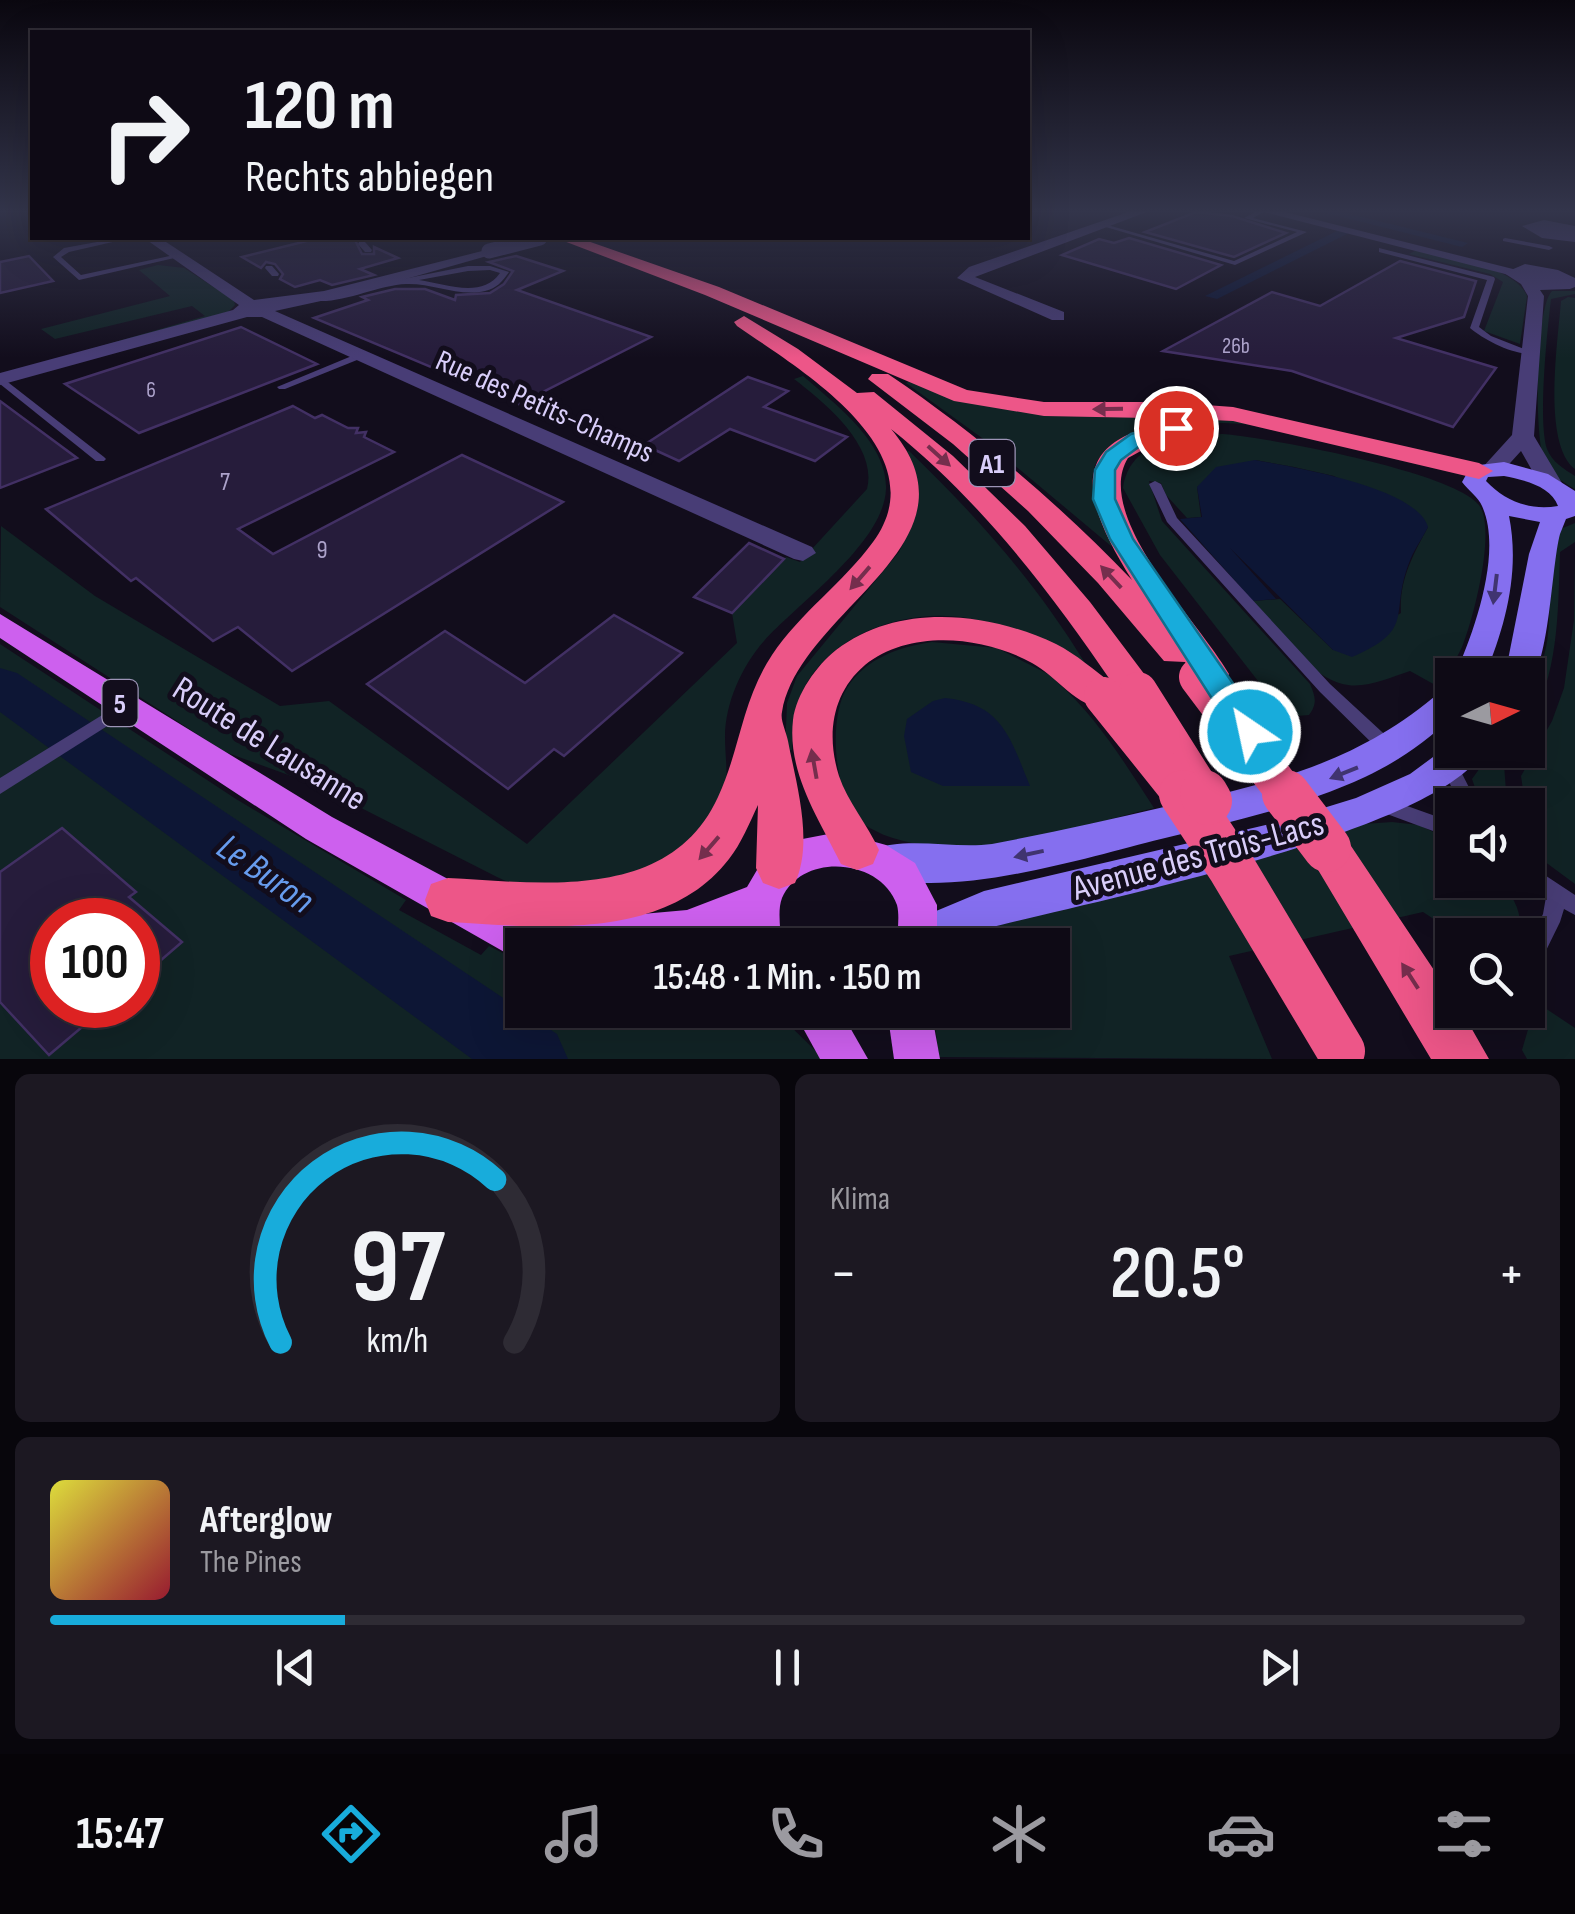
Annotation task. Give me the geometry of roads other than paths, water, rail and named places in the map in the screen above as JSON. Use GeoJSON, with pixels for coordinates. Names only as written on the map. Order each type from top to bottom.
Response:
{"type":"FeatureCollection","features":[{"type":"Feature","properties":{"kind":"highway","name":"A1"},"geometry":{"type":"LineString","coordinates":[[589,259],[743,313],[852,387],[955,471],[1042,563],[1120,693]]}},
{"type":"Feature","properties":{"kind":"highway","name":"A1"},"geometry":{"type":"LineString","coordinates":[[615,259],[851,361],[967,442],[1065,530],[1205,676],[1327,848],[1462,1059]]}},
{"type":"Feature","properties":{"kind":"highway"},"geometry":{"type":"LineString","coordinates":[[743,313],[930,386],[980,400],[1044,409],[1164,408],[1233,414],[1487,483]]}},
{"type":"Feature","properties":{"kind":"highway"},"geometry":{"type":"LineString","coordinates":[[448,900],[593,903],[633,897],[679,876],[706,853],[727,825],[739,797],[769,693],[796,649],[885,548],[904,511],[906,489],[894,452],[864,415],[743,313]]}},
{"type":"Feature","properties":{"kind":"highway"},"geometry":{"type":"LineString","coordinates":[[1205,676],[1110,519],[1104,499],[1105,470],[1123,447],[1176,428],[1248,428],[1487,483]]}},
{"type":"Feature","properties":{"kind":"highway"},"geometry":{"type":"LineString","coordinates":[[870,856],[823,796],[810,737],[821,690],[838,666],[862,647],[912,629],[950,626],[1020,641],[1120,693],[1142,741],[1204,828],[1343,1055]]}},
{"type":"Feature","properties":{"kind":"highway"},"geometry":{"type":"LineString","coordinates":[[769,693],[766,734],[779,805],[770,884]]}},
{"type":"Feature","properties":{"kind":"main road"},"geometry":{"type":"LineString","coordinates":[[1487,483],[1527,474],[1566,494],[1567,508],[1543,544],[1524,658]]}},
{"type":"Feature","properties":{"kind":"main road"},"geometry":{"type":"LineString","coordinates":[[1487,483],[1518,510],[1567,508]]}},
{"type":"Feature","properties":{"kind":"main road"},"geometry":{"type":"LineString","coordinates":[[1477,658],[1496,590],[1501,523],[1487,483]]}},
{"type":"Feature","properties":{"kind":"main road","name":"Route de Lausanne"},"geometry":{"type":"LineString","coordinates":[[0,624],[117,711],[318,828],[505,930]]}},
{"type":"Feature","properties":{"kind":"main road","name":"Avenue des Trois-Lacs"},"geometry":{"type":"LineString","coordinates":[[870,856],[964,865],[1248,803],[1332,778],[1390,750],[1435,717]]}},
{"type":"Feature","properties":{"kind":"main road","name":"Avenue des Trois-Lacs"},"geometry":{"type":"LineString","coordinates":[[947,928],[984,910],[1278,838],[1380,804],[1441,768]]}},
{"type":"Feature","properties":{"kind":"main road","name":"Route de Lausanne"},"geometry":{"type":"LineString","coordinates":[[688,928],[770,884],[810,850],[833,846],[870,856]]}},
{"type":"Feature","properties":{"kind":"main road"},"geometry":{"type":"LineString","coordinates":[[870,856],[902,879],[915,900],[917,928]]}},
{"type":"Feature","properties":{"kind":"main road"},"geometry":{"type":"LineString","coordinates":[[759,928],[770,884]]}},
{"type":"Feature","properties":{"kind":"main road"},"geometry":{"type":"LineString","coordinates":[[826,1028],[845,1059]]}},
{"type":"Feature","properties":{"kind":"main road"},"geometry":{"type":"LineString","coordinates":[[912,1028],[917,1059]]}},
{"type":"Feature","properties":{"kind":"street","name":"Rue des Petits-Champs"},"geometry":{"type":"LineString","coordinates":[[184,259],[257,309],[803,553]]}},
{"type":"Feature","properties":{"kind":"street"},"geometry":{"type":"LineString","coordinates":[[0,379],[257,309],[378,286],[462,259]]}},
{"type":"Feature","properties":{"kind":"street"},"geometry":{"type":"LineString","coordinates":[[1004,259],[974,270],[964,278],[1058,316]]}},
{"type":"Feature","properties":{"kind":"street"},"geometry":{"type":"LineString","coordinates":[[1487,483],[1523,436],[1530,353],[1548,268],[1506,259]]}},
{"type":"Feature","properties":{"kind":"street"},"geometry":{"type":"LineString","coordinates":[[1523,436],[1550,483]]}},
{"type":"Feature","properties":{"kind":"lane"},"geometry":{"type":"LineString","coordinates":[[59,259],[78,278],[163,259]]}},
{"type":"Feature","properties":{"kind":"lane"},"geometry":{"type":"LineString","coordinates":[[1419,259],[1491,278],[1474,328],[1488,338],[1530,353]]}},
{"type":"Feature","properties":{"kind":"lane"},"geometry":{"type":"LineString","coordinates":[[308,299],[330,300],[408,282],[483,266],[504,272],[494,284],[467,292],[408,282],[378,286],[340,306],[320,306],[330,300]]}},
{"type":"Feature","properties":{"kind":"lane"},"geometry":{"type":"LineString","coordinates":[[282,387],[360,356]]}},
{"type":"Feature","properties":{"kind":"lane"},"geometry":{"type":"LineString","coordinates":[[0,379],[100,458]]}},
{"type":"Feature","properties":{"kind":"lane"},"geometry":{"type":"LineString","coordinates":[[1155,484],[1171,519],[1195,547],[1325,688],[1390,750]]}},
{"type":"Feature","properties":{"kind":"lane"},"geometry":{"type":"LineString","coordinates":[[0,786],[117,711]]}},
{"type":"Feature","properties":{"kind":"lane"},"geometry":{"type":"LineString","coordinates":[[1380,804],[1435,824]]}},
{"type":"Feature","properties":{"kind":"lane"},"geometry":{"type":"LineString","coordinates":[[1545,885],[1575,906]]}},
{"type":"Feature","properties":{"kind":"lane"},"geometry":{"type":"LineString","coordinates":[[1545,931],[1553,915],[1556,893]]}},
{"type":"Feature","properties":{"kind":"water"},"geometry":{"type":"Polygon","coordinates":[[[1255,460],[1352,481],[1402,501],[1419,513],[1428,527],[1409,563],[1397,619],[1386,638],[1352,657],[1333,650],[1230,548],[1276,599],[1253,601],[1180,519],[1202,517],[1197,487],[1216,467],[1255,460]]]}},
{"type":"Feature","properties":{"kind":"water"},"geometry":{"type":"Polygon","coordinates":[[[945,698],[980,708],[1002,726],[1030,786],[943,786],[911,772],[904,736],[907,719],[933,701],[945,698]]]}},
{"type":"Feature","properties":{"kind":"waterway"},"geometry":{"type":"LineString","coordinates":[[1212,296],[1288,259]]}},
{"type":"Feature","properties":{"kind":"waterway","name":"Le Buron"},"geometry":{"type":"LineString","coordinates":[[0,686],[532,1059]]}}]}
